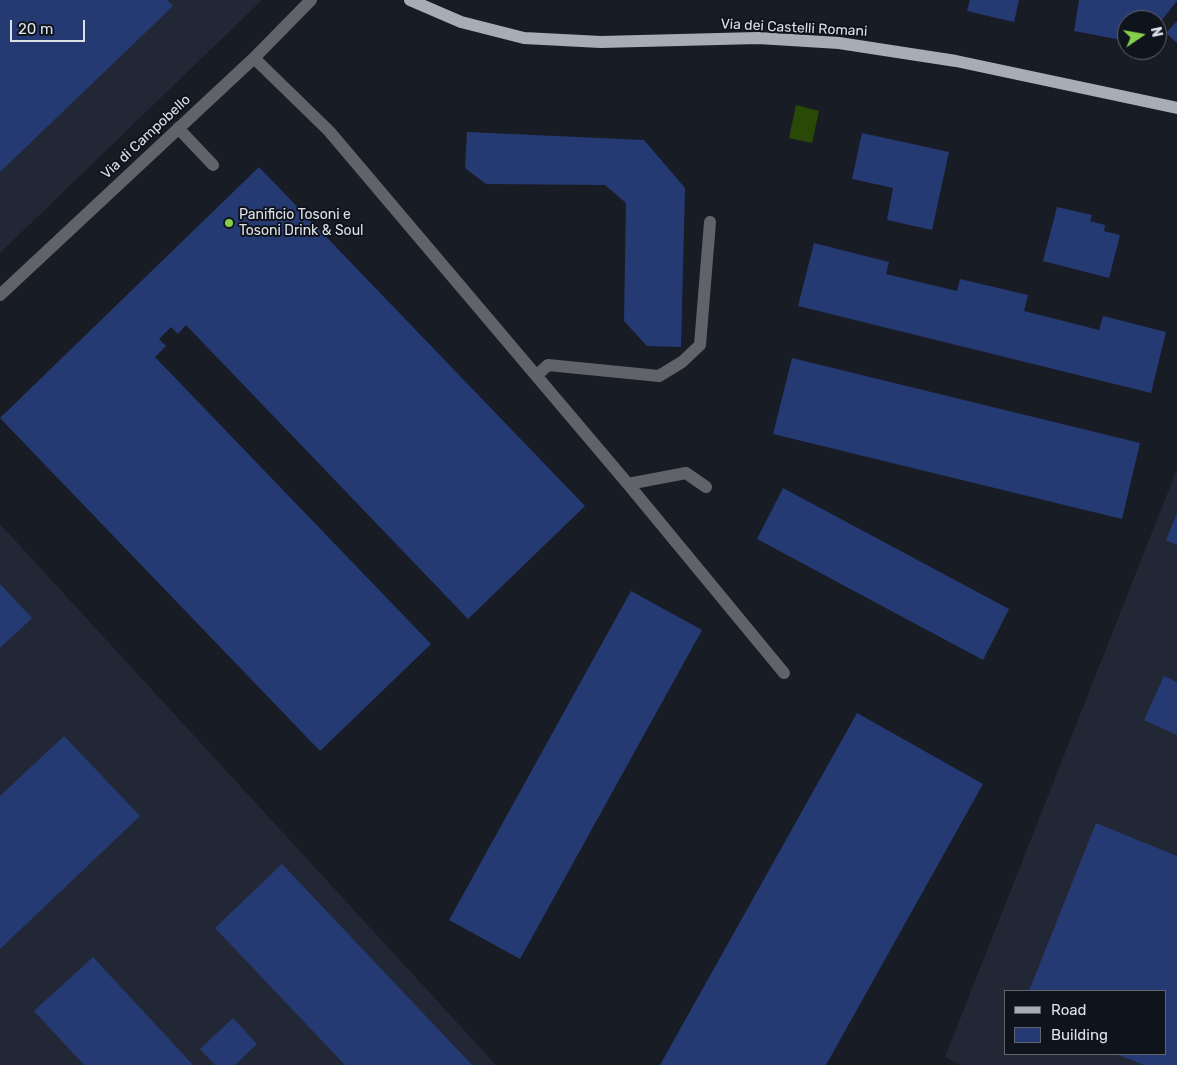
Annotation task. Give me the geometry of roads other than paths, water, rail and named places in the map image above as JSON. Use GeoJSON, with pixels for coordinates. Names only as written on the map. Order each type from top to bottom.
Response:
{"type":"FeatureCollection","features":[{"type":"Feature","properties":{"kind":"main road","name":"Via dei Castelli Romani"},"geometry":{"type":"LineString","coordinates":[[410,0],[461,22],[524,38],[601,42],[758,38],[838,43],[956,61],[1177,108]]}},
{"type":"Feature","properties":{"kind":"street","name":"Via di Campobello"},"geometry":{"type":"LineString","coordinates":[[0,295],[254,58],[311,0]]}},
{"type":"Feature","properties":{"kind":"street"},"geometry":{"type":"LineString","coordinates":[[254,58],[329,131],[628,484],[784,673]]}},
{"type":"Feature","properties":{"kind":"street"},"geometry":{"type":"LineString","coordinates":[[178,128],[212,165]]}},
{"type":"Feature","properties":{"kind":"street"},"geometry":{"type":"LineString","coordinates":[[537,376],[548,365],[659,376],[682,362],[700,344],[710,222]]}},
{"type":"Feature","properties":{"kind":"street"},"geometry":{"type":"LineString","coordinates":[[628,484],[686,473],[706,486]]}},
{"type":"Feature","properties":{"kind":"place","name":"Panificio Tosoni e Tosoni Drink & Soul"},"geometry":{"type":"Point","coordinates":[229,223]}}]}
